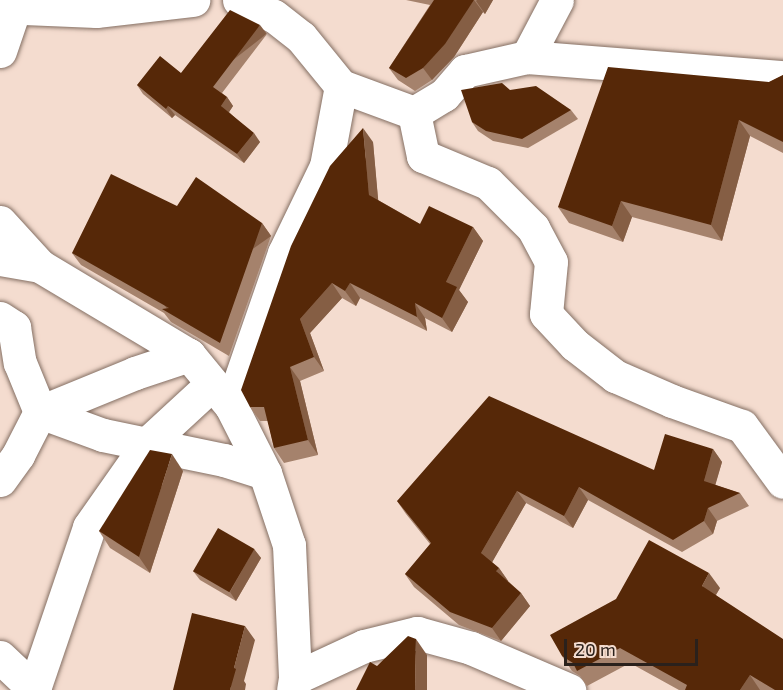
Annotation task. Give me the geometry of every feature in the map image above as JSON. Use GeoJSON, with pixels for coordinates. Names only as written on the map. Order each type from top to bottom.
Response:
{"type":"FeatureCollection","features":[{"type":"Feature","properties":{"kind":"street"},"geometry":{"type":"LineString","coordinates":[[0,51],[7,7],[96,11],[193,0]]}},
{"type":"Feature","properties":{"kind":"street"},"geometry":{"type":"LineString","coordinates":[[239,0],[274,15],[301,37],[341,86],[414,113],[444,96],[465,71],[527,57],[783,77]]}},
{"type":"Feature","properties":{"kind":"street"},"geometry":{"type":"LineString","coordinates":[[527,57],[557,0]]}},
{"type":"Feature","properties":{"kind":"street"},"geometry":{"type":"LineString","coordinates":[[0,657],[35,690],[89,527],[148,442],[221,395],[284,253],[326,166],[341,86]]}},
{"type":"Feature","properties":{"kind":"street"},"geometry":{"type":"LineString","coordinates":[[414,113],[423,156],[488,183],[533,228],[551,262],[546,314],[575,345],[615,376],[672,401],[742,426],[783,482]]}},
{"type":"Feature","properties":{"kind":"street"},"geometry":{"type":"LineString","coordinates":[[0,222],[40,266],[189,355],[221,395],[266,473],[289,545],[294,684],[364,646],[417,633],[471,648],[569,690]]}},
{"type":"Feature","properties":{"kind":"street"},"geometry":{"type":"LineString","coordinates":[[0,258],[40,266]]}},
{"type":"Feature","properties":{"kind":"street"},"geometry":{"type":"LineString","coordinates":[[0,318],[14,327],[20,363],[40,412],[103,435],[148,442],[224,460],[266,473]]}},
{"type":"Feature","properties":{"kind":"street"},"geometry":{"type":"LineString","coordinates":[[0,480],[18,455],[40,412],[135,373],[189,355]]}},
{"type":"Feature","properties":{"kind":"building"},"geometry":{"type":"Polygon","coordinates":[[[434,0],[474,0],[445,44],[423,68],[406,78],[389,68],[434,0]]]}},
{"type":"Feature","properties":{"kind":"building"},"geometry":{"type":"Polygon","coordinates":[[[230,10],[260,25],[213,87],[227,97],[221,106],[254,133],[237,154],[168,106],[166,109],[137,85],[160,56],[181,73],[230,10]]]}},
{"type":"Feature","properties":{"kind":"building"},"geometry":{"type":"Polygon","coordinates":[[[608,67],[769,82],[783,75],[783,142],[739,120],[711,225],[621,201],[612,226],[558,207],[608,67]]]}},
{"type":"Feature","properties":{"kind":"building"},"geometry":{"type":"Polygon","coordinates":[[[502,83],[510,90],[536,86],[571,110],[522,139],[486,131],[472,122],[461,90],[502,83]]]}},
{"type":"Feature","properties":{"kind":"building"},"geometry":{"type":"Polygon","coordinates":[[[363,128],[369,195],[420,224],[429,206],[473,227],[446,282],[457,287],[442,318],[415,303],[417,317],[350,283],[345,291],[332,283],[300,319],[314,357],[290,367],[308,440],[274,448],[264,407],[250,407],[241,390],[291,246],[330,166],[363,128]]]}},
{"type":"Feature","properties":{"kind":"building"},"geometry":{"type":"Polygon","coordinates":[[[111,174],[177,206],[196,177],[262,223],[220,343],[162,309],[169,308],[72,253],[111,174]]]}},
{"type":"Feature","properties":{"kind":"building"},"geometry":{"type":"Polygon","coordinates":[[[489,396],[654,470],[665,434],[713,449],[704,481],[740,493],[708,508],[704,521],[673,540],[579,487],[564,516],[517,491],[481,553],[499,568],[496,571],[521,593],[492,628],[450,612],[405,574],[431,543],[397,501],[489,396]]]}},
{"type":"Feature","properties":{"kind":"building"},"geometry":{"type":"Polygon","coordinates":[[[150,450],[172,454],[139,557],[99,531],[150,450]]]}},
{"type":"Feature","properties":{"kind":"building"},"geometry":{"type":"Polygon","coordinates":[[[218,528],[254,549],[229,592],[193,571],[218,528]]]}},
{"type":"Feature","properties":{"kind":"building"},"geometry":{"type":"Polygon","coordinates":[[[649,540],[709,573],[702,586],[783,639],[783,690],[775,690],[750,675],[740,690],[685,690],[687,685],[620,648],[577,671],[573,663],[562,656],[550,635],[616,599],[649,540]]]}},
{"type":"Feature","properties":{"kind":"building"},"geometry":{"type":"Polygon","coordinates":[[[192,613],[245,626],[230,690],[173,690],[192,613]]]}},
{"type":"Feature","properties":{"kind":"building"},"geometry":{"type":"Polygon","coordinates":[[[408,636],[416,639],[415,690],[356,690],[370,662],[377,666],[408,636]]]}}]}
